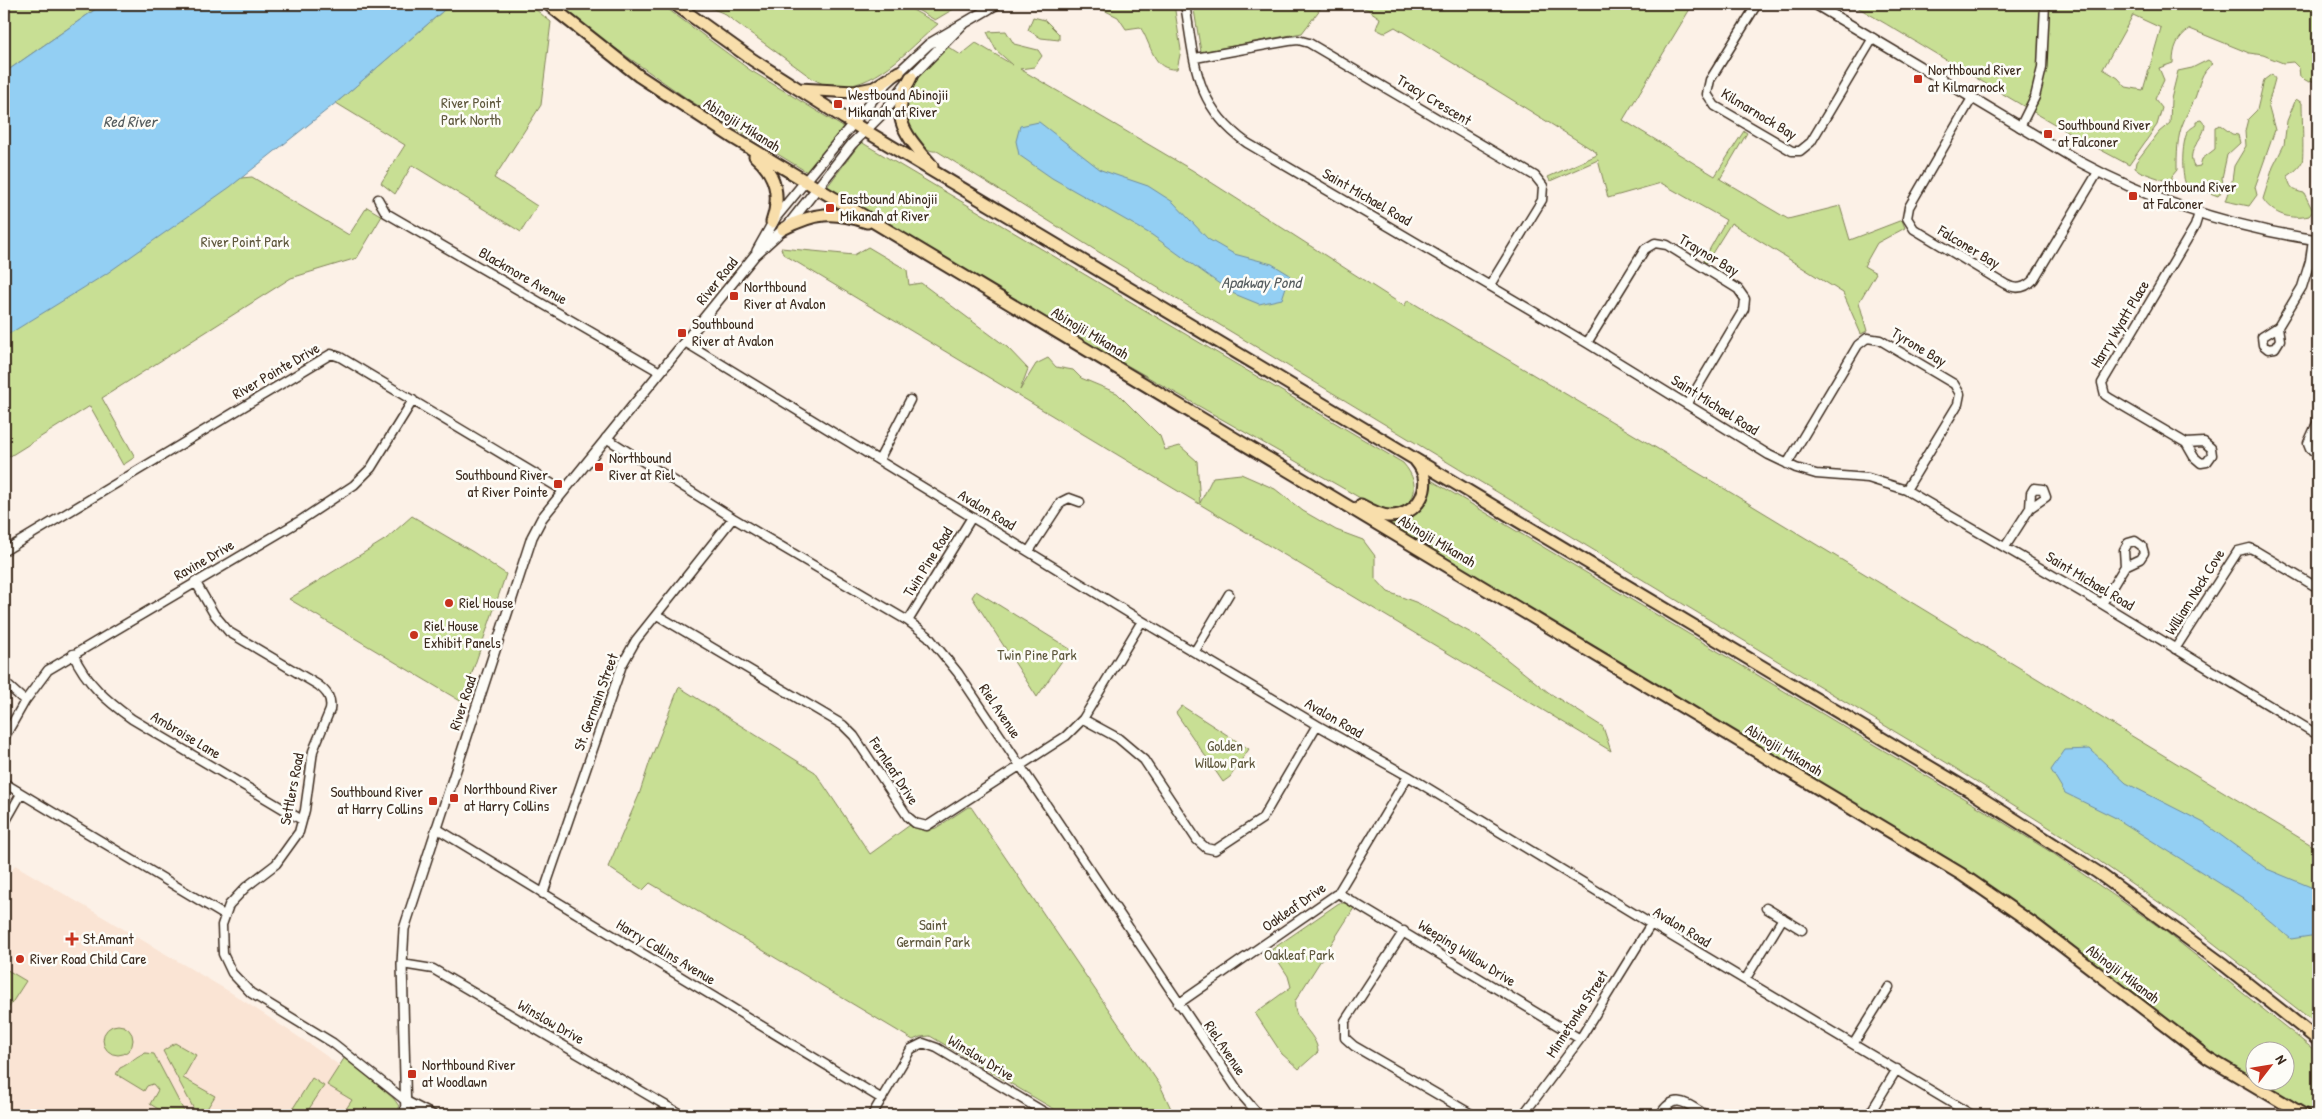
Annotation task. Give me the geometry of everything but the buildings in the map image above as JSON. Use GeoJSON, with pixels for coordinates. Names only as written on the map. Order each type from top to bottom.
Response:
{"type":"FeatureCollection","features":[{"type":"Feature","properties":{"kind":"main road","name":"Abinojii Mikanah"},"geometry":{"type":"LineString","coordinates":[[548,4],[639,76],[732,137],[1254,448],[1961,874],[2035,926],[2208,1058],[2304,1115]]}},
{"type":"Feature","properties":{"kind":"main road"},"geometry":{"type":"LineString","coordinates":[[675,4],[797,89],[1970,791],[2097,872],[2224,965],[2318,1040]]}},
{"type":"Feature","properties":{"kind":"main road"},"geometry":{"type":"LineString","coordinates":[[797,89],[854,92],[874,88],[898,72]]}},
{"type":"Feature","properties":{"kind":"main road"},"geometry":{"type":"LineString","coordinates":[[911,77],[902,93],[899,110],[900,121],[907,135],[938,173]]}},
{"type":"Feature","properties":{"kind":"main road"},"geometry":{"type":"LineString","coordinates":[[732,137],[770,172],[778,197],[772,222]]}},
{"type":"Feature","properties":{"kind":"main road"},"geometry":{"type":"LineString","coordinates":[[783,229],[810,217],[826,214],[842,215],[886,229]]}},
{"type":"Feature","properties":{"kind":"main road"},"geometry":{"type":"LineString","coordinates":[[1254,448],[1308,474],[1367,508],[1388,516],[1398,515],[1410,510],[1424,491],[1425,476],[1422,468],[1412,457]]}},
{"type":"Feature","properties":{"kind":"street","name":"River Road"},"geometry":{"type":"LineString","coordinates":[[755,255],[772,222],[854,122],[898,72],[929,44],[997,4]]}},
{"type":"Feature","properties":{"kind":"street","name":"Saint Michael Road"},"geometry":{"type":"LineString","coordinates":[[1185,4],[1199,82],[1206,99],[1226,127],[1235,134],[1688,403],[1787,464],[1816,474],[1880,480],[1906,490],[2102,604],[2318,736]]}},
{"type":"Feature","properties":{"kind":"street","name":"Kilmarnock Bay"},"geometry":{"type":"LineString","coordinates":[[1757,4],[1710,80],[1707,94],[1715,106],[1792,151],[1800,151],[1811,142],[1873,38]]}},
{"type":"Feature","properties":{"kind":"street"},"geometry":{"type":"LineString","coordinates":[[1816,4],[2098,172],[2150,195],[2199,213],[2256,228],[2315,240],[2302,287],[2278,327]]}},
{"type":"Feature","properties":{"kind":"street"},"geometry":{"type":"LineString","coordinates":[[2020,127],[2035,97],[2042,68],[2045,4]]}},
{"type":"Feature","properties":{"kind":"street","name":"River Road"},"geometry":{"type":"LineString","coordinates":[[406,1115],[402,964],[404,929],[532,537],[542,518],[755,255],[783,229],[911,77],[961,26]]}},
{"type":"Feature","properties":{"kind":"street","name":"Tracy Crescent"},"geometry":{"type":"LineString","coordinates":[[1195,58],[1288,41],[1309,43],[1535,176],[1543,186],[1542,200],[1490,285]]}},
{"type":"Feature","properties":{"kind":"street","name":"Falconer Bay"},"geometry":{"type":"LineString","coordinates":[[1972,98],[1909,207],[1907,218],[1914,230],[2005,284],[2012,288],[2023,288],[2034,279],[2098,172]]}},
{"type":"Feature","properties":{"kind":"street","name":"Blackmore Avenue"},"geometry":{"type":"LineString","coordinates":[[378,199],[386,212],[660,372]]}},
{"type":"Feature","properties":{"kind":"street","name":"Harry Wyatt Place"},"geometry":{"type":"LineString","coordinates":[[2186,442],[2110,399],[2105,394],[2102,384],[2194,226],[2199,213]]}},
{"type":"Feature","properties":{"kind":"street","name":"Traynor Bay"},"geometry":{"type":"LineString","coordinates":[[1586,343],[1645,249],[1654,243],[1667,245],[1738,289],[1745,299],[1744,309],[1688,403]]}},
{"type":"Feature","properties":{"kind":"street","name":"Tyrone Bay"},"geometry":{"type":"LineString","coordinates":[[1787,464],[1858,344],[1867,338],[1880,340],[1954,384],[1960,394],[1958,404],[1906,490]]}},
{"type":"Feature","properties":{"kind":"street","name":"Avalon Road"},"geometry":{"type":"LineString","coordinates":[[685,342],[1142,621],[1317,725],[1408,776],[1651,924],[1854,1043],[1972,1115]]}},
{"type":"Feature","properties":{"kind":"street","name":"River Pointe Drive"},"geometry":{"type":"LineString","coordinates":[[4,551],[324,356],[331,354],[340,357],[564,491]]}},
{"type":"Feature","properties":{"kind":"street","name":"Ravine Drive"},"geometry":{"type":"LineString","coordinates":[[4,738],[25,701],[43,675],[73,654],[298,522],[354,485],[371,468],[412,400]]}},
{"type":"Feature","properties":{"kind":"street"},"geometry":{"type":"LineString","coordinates":[[879,460],[910,400]]}},
{"type":"Feature","properties":{"kind":"street"},"geometry":{"type":"LineString","coordinates":[[2318,420],[2308,443],[2310,448],[2318,455]]}},
{"type":"Feature","properties":{"kind":"street","name":"Riel Avenue"},"geometry":{"type":"LineString","coordinates":[[606,438],[732,518],[908,621],[928,636],[944,654],[1178,1004],[1255,1114]]}},
{"type":"Feature","properties":{"kind":"street"},"geometry":{"type":"LineString","coordinates":[[1029,551],[1062,502],[1070,498],[1080,502]]}},
{"type":"Feature","properties":{"kind":"street"},"geometry":{"type":"LineString","coordinates":[[2005,547],[2030,508]]}},
{"type":"Feature","properties":{"kind":"street","name":"St. Germain Street"},"geometry":{"type":"LineString","coordinates":[[543,894],[622,665],[636,640],[732,518]]}},
{"type":"Feature","properties":{"kind":"street","name":"Twin Pine Road"},"geometry":{"type":"LineString","coordinates":[[908,621],[972,518]]}},
{"type":"Feature","properties":{"kind":"street","name":"William Nock Cove"},"geometry":{"type":"LineString","coordinates":[[2175,649],[2238,550],[2250,548],[2318,588]]}},
{"type":"Feature","properties":{"kind":"street"},"geometry":{"type":"LineString","coordinates":[[2102,604],[2126,566]]}},
{"type":"Feature","properties":{"kind":"street","name":"Settlers Road"},"geometry":{"type":"LineString","coordinates":[[195,581],[214,614],[229,632],[318,685],[329,696],[330,710],[313,751],[299,832],[287,851],[270,870],[238,894],[224,915],[221,943],[223,954],[238,980],[251,993],[333,1043],[381,1079],[406,1101],[433,1115]]}},
{"type":"Feature","properties":{"kind":"street"},"geometry":{"type":"LineString","coordinates":[[1195,651],[1229,594]]}},
{"type":"Feature","properties":{"kind":"street","name":"Fernleaf Drive"},"geometry":{"type":"LineString","coordinates":[[657,615],[843,725],[854,736],[908,817],[920,825],[927,826],[935,823],[1066,736],[1084,719],[1142,621]]}},
{"type":"Feature","properties":{"kind":"street","name":"Ambroise Lane"},"geometry":{"type":"LineString","coordinates":[[73,654],[80,669],[92,685],[117,709],[302,820]]}},
{"type":"Feature","properties":{"kind":"street"},"geometry":{"type":"LineString","coordinates":[[4,682],[25,701]]}},
{"type":"Feature","properties":{"kind":"street"},"geometry":{"type":"LineString","coordinates":[[1084,719],[1118,738],[1144,760],[1197,840],[1206,848],[1215,850],[1262,819],[1317,725]]}},
{"type":"Feature","properties":{"kind":"street","name":"Oakleaf Drive"},"geometry":{"type":"LineString","coordinates":[[1178,1004],[1338,893],[1408,776]]}},
{"type":"Feature","properties":{"kind":"street"},"geometry":{"type":"LineString","coordinates":[[4,783],[224,915]]}},
{"type":"Feature","properties":{"kind":"street"},"geometry":{"type":"LineString","coordinates":[[4,824],[22,794]]}},
{"type":"Feature","properties":{"kind":"street","name":"Harry Collins Avenue"},"geometry":{"type":"LineString","coordinates":[[436,828],[882,1099]]}},
{"type":"Feature","properties":{"kind":"street","name":"Weeping Willow Drive"},"geometry":{"type":"LineString","coordinates":[[1338,893],[1404,931],[1580,1039]]}},
{"type":"Feature","properties":{"kind":"street"},"geometry":{"type":"LineString","coordinates":[[1766,908],[1802,930]]}},
{"type":"Feature","properties":{"kind":"street"},"geometry":{"type":"LineString","coordinates":[[1745,980],[1783,918]]}},
{"type":"Feature","properties":{"kind":"street","name":"Minnetonka Street"},"geometry":{"type":"LineString","coordinates":[[1523,1115],[1580,1039],[1651,924]]}},
{"type":"Feature","properties":{"kind":"street"},"geometry":{"type":"LineString","coordinates":[[1404,931],[1345,1021],[1345,1038],[1354,1046],[1473,1115]]}},
{"type":"Feature","properties":{"kind":"street","name":"Winslow Drive"},"geometry":{"type":"LineString","coordinates":[[402,964],[433,969],[682,1115]]}},
{"type":"Feature","properties":{"kind":"street"},"geometry":{"type":"LineString","coordinates":[[1854,1043],[1889,987]]}},
{"type":"Feature","properties":{"kind":"street","name":"Winslow Drive"},"geometry":{"type":"LineString","coordinates":[[872,1115],[911,1049],[923,1043],[937,1048],[1050,1115]]}},
{"type":"Feature","properties":{"kind":"street"},"geometry":{"type":"LineString","coordinates":[[1869,1115],[1896,1069]]}},
{"type":"Feature","properties":{"kind":"street"},"geometry":{"type":"LineString","coordinates":[[1660,1115],[1666,1104],[1679,1101],[1706,1115]]}},
{"type":"Feature","properties":{"kind":"shaded area","name":"St.Amant"},"geometry":{"type":"Polygon","coordinates":[[[15,865],[230,992],[308,1043],[388,1100],[389,1115],[4,1115],[4,885],[15,865]]]}},
{"type":"Feature","properties":{"kind":"green space"},"geometry":{"type":"Polygon","coordinates":[[[4,4],[103,4],[4,73],[4,4]]]}},
{"type":"Feature","properties":{"kind":"green space","name":"River Point Park North"},"geometry":{"type":"Polygon","coordinates":[[[451,4],[529,4],[551,22],[541,105],[494,178],[537,206],[521,232],[412,165],[395,194],[381,183],[405,145],[336,103],[451,4]]]}},
{"type":"Feature","properties":{"kind":"green space"},"geometry":{"type":"Polygon","coordinates":[[[560,4],[661,4],[750,70],[843,127],[807,172],[689,100],[585,27],[560,4]]]}},
{"type":"Feature","properties":{"kind":"green space"},"geometry":{"type":"Polygon","coordinates":[[[701,4],[902,4],[938,24],[876,76],[846,86],[830,86],[813,79],[723,13],[701,4]]]}},
{"type":"Feature","properties":{"kind":"green space"},"geometry":{"type":"Polygon","coordinates":[[[907,4],[962,4],[935,20],[907,4]]]}},
{"type":"Feature","properties":{"kind":"green space"},"geometry":{"type":"Polygon","coordinates":[[[1091,4],[1174,4],[1181,50],[1177,69],[1162,66],[1157,61],[1140,27],[1126,29],[1118,17],[1091,4]]]}},
{"type":"Feature","properties":{"kind":"green space"},"geometry":{"type":"Polygon","coordinates":[[[1193,4],[1324,4],[1302,33],[1201,52],[1193,4]]]}},
{"type":"Feature","properties":{"kind":"green space"},"geometry":{"type":"Polygon","coordinates":[[[1349,4],[1693,4],[1623,120],[1715,176],[1744,131],[1747,133],[1720,179],[1788,219],[1840,206],[1850,240],[1902,220],[1905,228],[1877,243],[1864,266],[1876,273],[1859,302],[1867,331],[1861,334],[1843,293],[1731,223],[1706,263],[1703,261],[1726,220],[1661,183],[1608,198],[1598,160],[1550,181],[1548,177],[1597,155],[1596,152],[1395,27],[1384,33],[1376,29],[1380,18],[1367,9],[1349,4]]]}},
{"type":"Feature","properties":{"kind":"green space"},"geometry":{"type":"Polygon","coordinates":[[[1852,4],[2289,4],[2318,9],[2318,80],[2309,82],[2300,77],[2299,68],[2293,62],[2283,63],[2263,55],[2249,53],[2190,29],[2177,44],[2173,63],[2159,68],[2164,80],[2155,99],[2162,108],[2157,125],[2129,165],[2025,107],[1852,4]],[[2133,15],[2103,69],[2118,78],[2126,87],[2143,90],[2161,28],[2133,15]]]}},
{"type":"Feature","properties":{"kind":"green space"},"geometry":{"type":"Polygon","coordinates":[[[1033,17],[1045,20],[1059,34],[1059,40],[1041,38],[1028,30],[1033,17]]]}},
{"type":"Feature","properties":{"kind":"green space"},"geometry":{"type":"Polygon","coordinates":[[[1006,31],[1014,44],[1038,50],[1042,56],[1034,67],[1020,69],[1192,170],[1404,306],[1408,300],[1715,483],[2318,849],[2318,1025],[2180,917],[2066,838],[1947,763],[1092,248],[937,151],[930,150],[921,144],[912,134],[906,123],[904,113],[906,102],[915,81],[939,53],[948,47],[961,55],[976,43],[1013,65],[996,50],[987,32],[1006,31]]]}},
{"type":"Feature","properties":{"kind":"green space"},"geometry":{"type":"Polygon","coordinates":[[[2208,60],[2213,64],[2205,71],[2201,79],[2195,98],[2181,128],[2177,170],[2172,176],[2172,180],[2169,182],[2141,172],[2135,168],[2136,162],[2159,132],[2170,123],[2171,99],[2178,71],[2192,68],[2208,60]]]}},
{"type":"Feature","properties":{"kind":"green space"},"geometry":{"type":"Polygon","coordinates":[[[2272,74],[2275,79],[2268,105],[2275,130],[2255,187],[2257,195],[2249,206],[2225,201],[2232,181],[2234,166],[2246,146],[2245,131],[2248,119],[2257,110],[2264,80],[2272,74]]]}},
{"type":"Feature","properties":{"kind":"green space"},"geometry":{"type":"Polygon","coordinates":[[[2296,99],[2302,103],[2303,159],[2298,168],[2288,176],[2292,188],[2304,193],[2313,211],[2309,216],[2289,217],[2272,209],[2263,199],[2273,167],[2284,145],[2287,121],[2296,99]]]}},
{"type":"Feature","properties":{"kind":"green space"},"geometry":{"type":"Polygon","coordinates":[[[2201,120],[2205,125],[2202,135],[2193,150],[2192,161],[2194,167],[2200,166],[2202,159],[2215,149],[2215,127],[2220,125],[2232,134],[2238,135],[2240,143],[2227,155],[2222,178],[2224,188],[2218,196],[2186,184],[2184,180],[2185,138],[2188,131],[2196,125],[2196,121],[2201,120]]]}},
{"type":"Feature","properties":{"kind":"green space"},"geometry":{"type":"Polygon","coordinates":[[[861,142],[1403,463],[1413,480],[1413,496],[1403,506],[1394,510],[1383,511],[1046,319],[827,187],[861,142]]]}},
{"type":"Feature","properties":{"kind":"green space","name":"River Point Park"},"geometry":{"type":"Polygon","coordinates":[[[252,177],[349,235],[367,207],[382,216],[357,258],[291,278],[102,398],[135,457],[123,465],[90,406],[4,460],[4,334],[241,178],[252,177]]]}},
{"type":"Feature","properties":{"kind":"green space"},"geometry":{"type":"Polygon","coordinates":[[[868,247],[907,270],[909,285],[921,283],[1007,347],[1028,369],[1020,390],[1036,364],[1048,358],[1056,367],[1073,370],[1081,378],[1117,393],[1160,436],[1165,450],[1180,446],[1197,461],[1200,503],[1213,477],[1241,474],[1275,489],[1303,511],[1336,530],[1363,540],[1375,556],[1375,578],[1388,592],[1418,603],[1480,638],[1548,692],[1603,727],[1611,751],[783,254],[781,248],[854,255],[868,247]]]}},
{"type":"Feature","properties":{"kind":"green space"},"geometry":{"type":"Polygon","coordinates":[[[1431,480],[1985,811],[2054,854],[2165,931],[2318,1053],[2318,1115],[2313,1115],[2274,1092],[2294,1092],[2294,1042],[2244,1042],[2244,1074],[2211,1054],[1899,831],[1389,525],[1391,522],[1407,518],[1420,509],[1430,489],[1431,480]]]}},
{"type":"Feature","properties":{"kind":"green space"},"geometry":{"type":"Polygon","coordinates":[[[412,516],[506,574],[462,702],[289,599],[386,539],[412,516]]]}},
{"type":"Feature","properties":{"kind":"green space","name":"Twin Pine Park"},"geometry":{"type":"Polygon","coordinates":[[[976,591],[1070,649],[1037,697],[972,597],[976,591]]]}},
{"type":"Feature","properties":{"kind":"green space","name":"Saint Germain Park"},"geometry":{"type":"Polygon","coordinates":[[[679,687],[815,772],[870,854],[910,825],[924,831],[936,828],[968,807],[971,807],[1160,1085],[1173,1113],[1172,1115],[1064,1115],[930,1036],[913,1040],[650,883],[643,890],[608,867],[639,795],[679,687]]]}},
{"type":"Feature","properties":{"kind":"green space","name":"Golden Willow Park"},"geometry":{"type":"Polygon","coordinates":[[[1182,706],[1249,749],[1230,777],[1223,782],[1176,713],[1182,706]]]}},
{"type":"Feature","properties":{"kind":"green space","name":"Oakleaf Park"},"geometry":{"type":"Polygon","coordinates":[[[1339,903],[1345,903],[1354,908],[1295,1001],[1297,1015],[1314,1039],[1318,1052],[1299,1069],[1282,1054],[1255,1013],[1291,987],[1288,976],[1271,950],[1339,903]]]}},
{"type":"Feature","properties":{"kind":"green space"},"geometry":{"type":"Polygon","coordinates":[[[4,968],[26,981],[6,1012],[4,1011],[4,968]]]}},
{"type":"Feature","properties":{"kind":"green space"},"geometry":{"type":"Polygon","coordinates":[[[118,1025],[129,1029],[133,1040],[129,1051],[118,1055],[107,1051],[103,1040],[107,1029],[118,1025]]]}},
{"type":"Feature","properties":{"kind":"green space"},"geometry":{"type":"Polygon","coordinates":[[[175,1043],[196,1055],[183,1078],[215,1096],[203,1115],[197,1115],[163,1051],[175,1043]]]}},
{"type":"Feature","properties":{"kind":"green space"},"geometry":{"type":"Polygon","coordinates":[[[145,1053],[154,1054],[186,1115],[168,1115],[150,1104],[158,1090],[153,1084],[147,1086],[144,1091],[116,1074],[120,1068],[145,1053]]]}},
{"type":"Feature","properties":{"kind":"green space"},"geometry":{"type":"Polygon","coordinates":[[[345,1057],[394,1099],[399,1106],[399,1115],[342,1115],[352,1100],[327,1085],[345,1057]]]}},
{"type":"Feature","properties":{"kind":"green space"},"geometry":{"type":"Polygon","coordinates":[[[312,1078],[324,1086],[305,1115],[290,1113],[312,1078]]]}},
{"type":"Feature","properties":{"kind":"water","name":"Red River"},"geometry":{"type":"Polygon","coordinates":[[[103,4],[451,4],[342,98],[230,187],[106,274],[4,337],[4,73],[103,4]]]}},
{"type":"Feature","properties":{"kind":"water","name":"Apakway Pond"},"geometry":{"type":"Polygon","coordinates":[[[1039,122],[1101,170],[1148,186],[1173,202],[1208,239],[1234,254],[1272,264],[1290,275],[1282,299],[1259,304],[1232,293],[1152,235],[1052,178],[1019,155],[1016,141],[1020,126],[1039,122]]]}},
{"type":"Feature","properties":{"kind":"water"},"geometry":{"type":"Polygon","coordinates":[[[2090,749],[2126,783],[2204,823],[2267,869],[2318,890],[2317,935],[2291,939],[2243,898],[2114,817],[2065,793],[2051,770],[2065,750],[2090,749]]]}},
{"type":"Feature","properties":{"kind":"place","name":"Northbound River at Kilmarnock"},"geometry":{"type":"Point","coordinates":[1918,79]}},
{"type":"Feature","properties":{"kind":"place","name":"Westbound Abinojii Mikanah at River"},"geometry":{"type":"Point","coordinates":[838,104]}},
{"type":"Feature","properties":{"kind":"place","name":"Southbound River at Falconer"},"geometry":{"type":"Point","coordinates":[2048,134]}},
{"type":"Feature","properties":{"kind":"place","name":"Northbound River at Falconer"},"geometry":{"type":"Point","coordinates":[2133,196]}},
{"type":"Feature","properties":{"kind":"place","name":"Eastbound Abinojii Mikanah at River"},"geometry":{"type":"Point","coordinates":[830,208]}},
{"type":"Feature","properties":{"kind":"place","name":"Northbound River at Avalon"},"geometry":{"type":"Point","coordinates":[734,296]}},
{"type":"Feature","properties":{"kind":"place","name":"Southbound River at Avalon"},"geometry":{"type":"Point","coordinates":[682,333]}},
{"type":"Feature","properties":{"kind":"place","name":"Northbound River at Riel"},"geometry":{"type":"Point","coordinates":[599,467]}},
{"type":"Feature","properties":{"kind":"place","name":"Southbound River at River Pointe"},"geometry":{"type":"Point","coordinates":[558,484]}},
{"type":"Feature","properties":{"kind":"place","name":"Riel House"},"geometry":{"type":"Point","coordinates":[449,603]}},
{"type":"Feature","properties":{"kind":"place","name":"Riel House Exhibit Panels"},"geometry":{"type":"Point","coordinates":[414,635]}},
{"type":"Feature","properties":{"kind":"place","name":"Northbound River at Harry Collins"},"geometry":{"type":"Point","coordinates":[454,798]}},
{"type":"Feature","properties":{"kind":"place","name":"Southbound River at Harry Collins"},"geometry":{"type":"Point","coordinates":[433,801]}},
{"type":"Feature","properties":{"kind":"place","name":"St.Amant"},"geometry":{"type":"Point","coordinates":[72,939]}},
{"type":"Feature","properties":{"kind":"place","name":"River Road Child Care"},"geometry":{"type":"Point","coordinates":[20,959]}},
{"type":"Feature","properties":{"kind":"place","name":"Northbound River at Woodlawn"},"geometry":{"type":"Point","coordinates":[412,1074]}}]}
